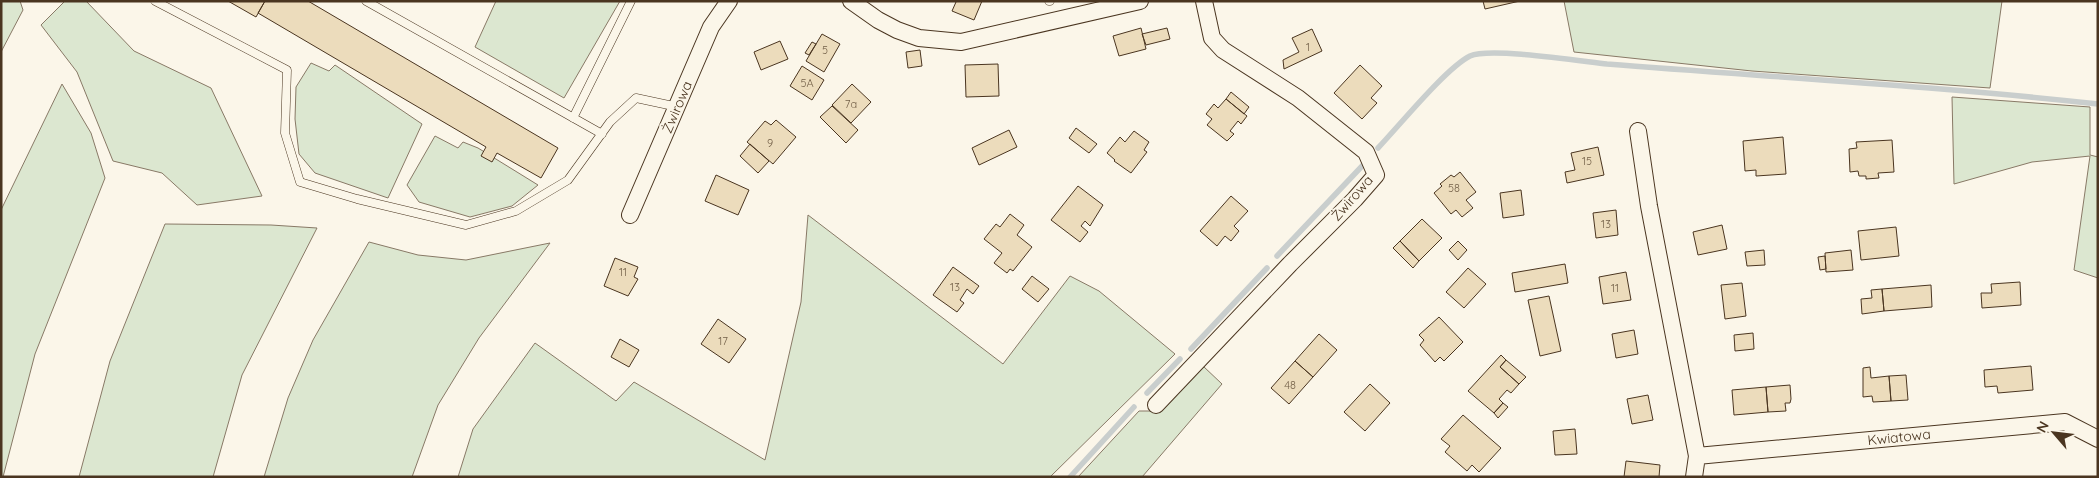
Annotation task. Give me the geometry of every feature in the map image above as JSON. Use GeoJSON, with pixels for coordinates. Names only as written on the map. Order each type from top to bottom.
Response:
{"type":"FeatureCollection","features":[{"type":"Feature","properties":{"kind":"street","name":"Żwirowa"},"geometry":{"type":"LineString","coordinates":[[630,215],[711,27],[729,1]]}},
{"type":"Feature","properties":{"kind":"street"},"geometry":{"type":"LineString","coordinates":[[851,1],[878,20],[904,33],[939,41],[961,42],[1133,2]]}},
{"type":"Feature","properties":{"kind":"street","name":"Żwirowa"},"geometry":{"type":"LineString","coordinates":[[1156,405],[1376,175],[1366,152],[1298,98],[1223,50],[1212,38],[1204,1]]}},
{"type":"Feature","properties":{"kind":"street"},"geometry":{"type":"LineString","coordinates":[[1638,131],[1649,206],[1697,456],[1694,477]]}},
{"type":"Feature","properties":{"kind":"street","name":"Kwiatowa"},"geometry":{"type":"LineString","coordinates":[[1697,456],[2065,422],[2098,439]]}},
{"type":"Feature","properties":{"kind":"lane"},"geometry":{"type":"LineString","coordinates":[[154,1],[287,70],[285,133],[300,182],[357,199],[466,225],[516,211],[568,180],[610,122],[636,98],[678,107]]}},
{"type":"Feature","properties":{"kind":"lane"},"geometry":{"type":"LineString","coordinates":[[366,1],[602,134]]}},
{"type":"Feature","properties":{"kind":"lane"},"geometry":{"type":"LineString","coordinates":[[573,118],[631,1]]}},
{"type":"Feature","properties":{"kind":"green space"},"geometry":{"type":"Polygon","coordinates":[[[1,1],[20,1],[23,10],[1,52],[1,1]]]}},
{"type":"Feature","properties":{"kind":"green space"},"geometry":{"type":"Polygon","coordinates":[[[65,1],[86,1],[134,51],[211,88],[262,196],[197,205],[162,173],[113,161],[77,72],[41,25],[65,1]]]}},
{"type":"Feature","properties":{"kind":"green space"},"geometry":{"type":"Polygon","coordinates":[[[496,1],[620,1],[564,98],[475,47],[496,1]]]}},
{"type":"Feature","properties":{"kind":"green space"},"geometry":{"type":"Polygon","coordinates":[[[1564,1],[2002,1],[1990,88],[1752,71],[1574,52],[1564,1]]]}},
{"type":"Feature","properties":{"kind":"green space"},"geometry":{"type":"Polygon","coordinates":[[[311,63],[329,71],[335,65],[422,124],[388,198],[315,173],[299,154],[295,119],[296,87],[311,63]]]}},
{"type":"Feature","properties":{"kind":"green space"},"geometry":{"type":"Polygon","coordinates":[[[62,84],[91,133],[105,178],[35,354],[3,477],[1,477],[1,210],[62,84]]]}},
{"type":"Feature","properties":{"kind":"green space"},"geometry":{"type":"Polygon","coordinates":[[[1952,97],[2090,107],[2090,155],[2098,157],[2098,278],[2074,270],[2090,156],[2032,162],[1954,184],[1952,97]]]}},
{"type":"Feature","properties":{"kind":"green space"},"geometry":{"type":"Polygon","coordinates":[[[435,136],[458,148],[463,142],[478,148],[538,185],[512,206],[470,217],[419,202],[407,185],[435,136]]]}},
{"type":"Feature","properties":{"kind":"green space"},"geometry":{"type":"Polygon","coordinates":[[[808,215],[1003,364],[1070,276],[1099,291],[1175,354],[1050,477],[458,477],[473,429],[535,343],[616,401],[634,382],[765,460],[801,302],[808,215]]]}},
{"type":"Feature","properties":{"kind":"green space"},"geometry":{"type":"Polygon","coordinates":[[[165,224],[271,225],[317,228],[242,375],[213,477],[79,477],[110,361],[165,224]]]}},
{"type":"Feature","properties":{"kind":"green space"},"geometry":{"type":"Polygon","coordinates":[[[369,242],[418,255],[466,260],[550,243],[479,338],[438,405],[412,477],[264,477],[288,398],[313,340],[369,242]]]}},
{"type":"Feature","properties":{"kind":"green space"},"geometry":{"type":"Polygon","coordinates":[[[1203,366],[1222,384],[1142,477],[1078,477],[1139,411],[1153,411],[1203,366]]]}},
{"type":"Feature","properties":{"kind":"building"},"geometry":{"type":"Polygon","coordinates":[[[228,1],[265,1],[256,17],[228,1]]]}},
{"type":"Feature","properties":{"kind":"building"},"geometry":{"type":"Polygon","coordinates":[[[265,1],[308,1],[558,148],[541,178],[497,153],[492,162],[481,156],[486,147],[258,13],[265,1]]]}},
{"type":"Feature","properties":{"kind":"building"},"geometry":{"type":"Polygon","coordinates":[[[954,1],[982,1],[974,20],[952,11],[956,2],[954,1]]]}},
{"type":"Feature","properties":{"kind":"building"},"geometry":{"type":"Polygon","coordinates":[[[1483,1],[1520,1],[1485,9],[1483,1]]]}},
{"type":"Feature","properties":{"kind":"building"},"geometry":{"type":"Polygon","coordinates":[[[1141,28],[1146,49],[1119,56],[1113,36],[1141,28]]]}},
{"type":"Feature","properties":{"kind":"building"},"geometry":{"type":"Polygon","coordinates":[[[1167,28],[1170,39],[1146,45],[1142,34],[1167,28]]]}},
{"type":"Feature","properties":{"kind":"building"},"geometry":{"type":"Polygon","coordinates":[[[1312,29],[1322,51],[1284,69],[1283,60],[1299,52],[1292,38],[1312,29]]]}},
{"type":"Feature","properties":{"kind":"building"},"geometry":{"type":"Polygon","coordinates":[[[822,34],[840,44],[824,72],[806,61],[822,34]]]}},
{"type":"Feature","properties":{"kind":"building"},"geometry":{"type":"Polygon","coordinates":[[[780,41],[788,59],[761,70],[754,52],[780,41]]]}},
{"type":"Feature","properties":{"kind":"building"},"geometry":{"type":"Polygon","coordinates":[[[812,42],[816,44],[809,55],[805,53],[812,42]]]}},
{"type":"Feature","properties":{"kind":"building"},"geometry":{"type":"Polygon","coordinates":[[[920,50],[922,66],[908,68],[906,52],[920,50]]]}},
{"type":"Feature","properties":{"kind":"building"},"geometry":{"type":"Polygon","coordinates":[[[998,64],[999,96],[966,97],[965,65],[998,64]]]}},
{"type":"Feature","properties":{"kind":"building"},"geometry":{"type":"Polygon","coordinates":[[[1360,65],[1382,86],[1371,98],[1377,103],[1362,119],[1334,93],[1360,65]]]}},
{"type":"Feature","properties":{"kind":"building"},"geometry":{"type":"Polygon","coordinates":[[[802,66],[824,80],[812,100],[790,86],[802,66]]]}},
{"type":"Feature","properties":{"kind":"building"},"geometry":{"type":"Polygon","coordinates":[[[852,84],[871,102],[851,123],[832,105],[852,84]]]}},
{"type":"Feature","properties":{"kind":"building"},"geometry":{"type":"Polygon","coordinates":[[[1231,92],[1249,107],[1244,114],[1226,99],[1231,92]]]}},
{"type":"Feature","properties":{"kind":"building"},"geometry":{"type":"Polygon","coordinates":[[[1226,99],[1247,116],[1241,124],[1238,121],[1230,131],[1234,134],[1227,141],[1207,125],[1212,119],[1206,114],[1214,104],[1218,108],[1226,99]]]}},
{"type":"Feature","properties":{"kind":"building"},"geometry":{"type":"Polygon","coordinates":[[[832,106],[858,130],[846,143],[820,117],[832,106]]]}},
{"type":"Feature","properties":{"kind":"building"},"geometry":{"type":"Polygon","coordinates":[[[776,120],[796,137],[773,164],[747,142],[765,121],[771,125],[776,120]]]}},
{"type":"Feature","properties":{"kind":"building"},"geometry":{"type":"Polygon","coordinates":[[[1076,128],[1097,144],[1089,153],[1069,138],[1076,128]]]}},
{"type":"Feature","properties":{"kind":"building"},"geometry":{"type":"Polygon","coordinates":[[[1009,130],[1017,147],[979,165],[972,148],[1009,130]]]}},
{"type":"Feature","properties":{"kind":"building"},"geometry":{"type":"Polygon","coordinates":[[[1134,131],[1149,142],[1144,150],[1147,152],[1131,173],[1114,161],[1107,153],[1120,137],[1125,142],[1134,131]]]}},
{"type":"Feature","properties":{"kind":"building"},"geometry":{"type":"Polygon","coordinates":[[[1783,137],[1786,174],[1756,176],[1756,170],[1745,171],[1743,141],[1783,137]]]}},
{"type":"Feature","properties":{"kind":"building"},"geometry":{"type":"Polygon","coordinates":[[[1892,140],[1894,172],[1878,173],[1879,178],[1866,179],[1866,176],[1859,176],[1858,171],[1850,172],[1849,149],[1857,148],[1856,142],[1892,140]]]}},
{"type":"Feature","properties":{"kind":"building"},"geometry":{"type":"Polygon","coordinates":[[[750,144],[769,161],[758,173],[740,156],[750,144]]]}},
{"type":"Feature","properties":{"kind":"building"},"geometry":{"type":"Polygon","coordinates":[[[1598,147],[1604,175],[1567,183],[1565,172],[1575,170],[1571,153],[1598,147]]]}},
{"type":"Feature","properties":{"kind":"building"},"geometry":{"type":"Polygon","coordinates":[[[1460,172],[1476,192],[1466,200],[1473,208],[1462,217],[1456,210],[1451,214],[1434,193],[1442,186],[1440,184],[1451,175],[1454,177],[1460,172]]]}},
{"type":"Feature","properties":{"kind":"building"},"geometry":{"type":"Polygon","coordinates":[[[716,175],[749,190],[738,215],[705,201],[716,175]]]}},
{"type":"Feature","properties":{"kind":"building"},"geometry":{"type":"Polygon","coordinates":[[[1078,186],[1103,205],[1090,226],[1085,221],[1081,226],[1088,232],[1080,242],[1051,220],[1078,186]]]}},
{"type":"Feature","properties":{"kind":"building"},"geometry":{"type":"Polygon","coordinates":[[[1521,190],[1524,215],[1503,218],[1500,193],[1521,190]]]}},
{"type":"Feature","properties":{"kind":"building"},"geometry":{"type":"Polygon","coordinates":[[[1231,196],[1248,211],[1234,226],[1239,231],[1231,241],[1225,236],[1217,246],[1200,231],[1231,196]]]}},
{"type":"Feature","properties":{"kind":"building"},"geometry":{"type":"Polygon","coordinates":[[[1616,210],[1618,235],[1596,238],[1593,213],[1616,210]]]}},
{"type":"Feature","properties":{"kind":"building"},"geometry":{"type":"Polygon","coordinates":[[[1010,214],[1024,225],[1017,235],[1032,247],[1013,271],[1010,269],[1007,273],[994,263],[1002,253],[984,239],[996,224],[1000,227],[1010,214]]]}},
{"type":"Feature","properties":{"kind":"building"},"geometry":{"type":"Polygon","coordinates":[[[1422,219],[1442,238],[1419,261],[1400,241],[1422,219]]]}},
{"type":"Feature","properties":{"kind":"building"},"geometry":{"type":"Polygon","coordinates":[[[1722,225],[1727,249],[1698,255],[1693,232],[1722,225]]]}},
{"type":"Feature","properties":{"kind":"building"},"geometry":{"type":"Polygon","coordinates":[[[1896,227],[1899,256],[1861,260],[1858,231],[1896,227]]]}},
{"type":"Feature","properties":{"kind":"building"},"geometry":{"type":"Polygon","coordinates":[[[1400,241],[1419,261],[1413,268],[1393,248],[1400,241]]]}},
{"type":"Feature","properties":{"kind":"building"},"geometry":{"type":"Polygon","coordinates":[[[1458,241],[1467,250],[1458,260],[1449,250],[1458,241]]]}},
{"type":"Feature","properties":{"kind":"building"},"geometry":{"type":"Polygon","coordinates":[[[1764,250],[1765,265],[1747,266],[1745,252],[1764,250]]]}},
{"type":"Feature","properties":{"kind":"building"},"geometry":{"type":"Polygon","coordinates":[[[1851,250],[1853,270],[1826,272],[1825,253],[1851,250]]]}},
{"type":"Feature","properties":{"kind":"building"},"geometry":{"type":"Polygon","coordinates":[[[1825,256],[1826,269],[1820,270],[1818,257],[1825,256]]]}},
{"type":"Feature","properties":{"kind":"building"},"geometry":{"type":"Polygon","coordinates":[[[615,258],[638,267],[634,277],[638,279],[628,296],[604,286],[615,258]]]}},
{"type":"Feature","properties":{"kind":"building"},"geometry":{"type":"Polygon","coordinates":[[[1565,264],[1568,283],[1515,292],[1512,273],[1565,264]]]}},
{"type":"Feature","properties":{"kind":"building"},"geometry":{"type":"Polygon","coordinates":[[[953,267],[979,286],[973,294],[967,289],[960,300],[964,303],[957,312],[933,295],[953,267]]]}},
{"type":"Feature","properties":{"kind":"building"},"geometry":{"type":"Polygon","coordinates":[[[1468,268],[1486,284],[1464,308],[1446,292],[1468,268]]]}},
{"type":"Feature","properties":{"kind":"building"},"geometry":{"type":"Polygon","coordinates":[[[1626,272],[1631,300],[1603,304],[1599,277],[1626,272]]]}},
{"type":"Feature","properties":{"kind":"building"},"geometry":{"type":"Polygon","coordinates":[[[1032,276],[1049,289],[1038,302],[1022,289],[1032,276]]]}},
{"type":"Feature","properties":{"kind":"building"},"geometry":{"type":"Polygon","coordinates":[[[2020,282],[2021,305],[1982,308],[1981,293],[1992,293],[1991,284],[2020,282]]]}},
{"type":"Feature","properties":{"kind":"building"},"geometry":{"type":"Polygon","coordinates":[[[1742,283],[1746,316],[1725,319],[1721,285],[1742,283]]]}},
{"type":"Feature","properties":{"kind":"building"},"geometry":{"type":"Polygon","coordinates":[[[1931,285],[1932,307],[1884,311],[1882,289],[1931,285]]]}},
{"type":"Feature","properties":{"kind":"building"},"geometry":{"type":"Polygon","coordinates":[[[1882,289],[1884,311],[1862,314],[1861,299],[1872,298],[1871,290],[1882,289]]]}},
{"type":"Feature","properties":{"kind":"building"},"geometry":{"type":"Polygon","coordinates":[[[1549,296],[1561,351],[1540,356],[1528,300],[1549,296]]]}},
{"type":"Feature","properties":{"kind":"building"},"geometry":{"type":"Polygon","coordinates":[[[1439,317],[1463,342],[1444,361],[1440,357],[1435,362],[1420,345],[1424,340],[1419,335],[1439,317]]]}},
{"type":"Feature","properties":{"kind":"building"},"geometry":{"type":"Polygon","coordinates":[[[718,319],[746,339],[729,363],[701,344],[718,319]]]}},
{"type":"Feature","properties":{"kind":"building"},"geometry":{"type":"Polygon","coordinates":[[[1634,330],[1638,354],[1616,358],[1612,334],[1634,330]]]}},
{"type":"Feature","properties":{"kind":"building"},"geometry":{"type":"Polygon","coordinates":[[[1753,333],[1754,349],[1735,351],[1734,335],[1753,333]]]}},
{"type":"Feature","properties":{"kind":"building"},"geometry":{"type":"Polygon","coordinates":[[[1319,334],[1337,350],[1313,377],[1295,361],[1319,334]]]}},
{"type":"Feature","properties":{"kind":"building"},"geometry":{"type":"Polygon","coordinates":[[[620,339],[639,350],[629,367],[611,357],[620,339]]]}},
{"type":"Feature","properties":{"kind":"building"},"geometry":{"type":"Polygon","coordinates":[[[1501,355],[1506,360],[1500,367],[1519,384],[1511,393],[1507,390],[1499,399],[1503,403],[1494,413],[1468,391],[1501,355]]]}},
{"type":"Feature","properties":{"kind":"building"},"geometry":{"type":"Polygon","coordinates":[[[1506,360],[1526,377],[1519,384],[1500,367],[1506,360]]]}},
{"type":"Feature","properties":{"kind":"building"},"geometry":{"type":"Polygon","coordinates":[[[1295,361],[1313,377],[1289,404],[1271,388],[1295,361]]]}},
{"type":"Feature","properties":{"kind":"building"},"geometry":{"type":"Polygon","coordinates":[[[2031,366],[2033,390],[1998,393],[1997,386],[1985,387],[1984,370],[2031,366]]]}},
{"type":"Feature","properties":{"kind":"building"},"geometry":{"type":"Polygon","coordinates":[[[1870,367],[1871,378],[1889,376],[1891,401],[1873,402],[1872,396],[1863,397],[1863,368],[1870,367]]]}},
{"type":"Feature","properties":{"kind":"building"},"geometry":{"type":"Polygon","coordinates":[[[1906,375],[1908,400],[1891,401],[1889,376],[1906,375]]]}},
{"type":"Feature","properties":{"kind":"building"},"geometry":{"type":"Polygon","coordinates":[[[1370,384],[1390,403],[1365,431],[1344,412],[1370,384]]]}},
{"type":"Feature","properties":{"kind":"building"},"geometry":{"type":"Polygon","coordinates":[[[1790,385],[1791,399],[1790,403],[1785,403],[1786,411],[1768,412],[1766,387],[1790,385]]]}},
{"type":"Feature","properties":{"kind":"building"},"geometry":{"type":"Polygon","coordinates":[[[1766,387],[1768,412],[1734,415],[1732,390],[1766,387]]]}},
{"type":"Feature","properties":{"kind":"building"},"geometry":{"type":"Polygon","coordinates":[[[1648,395],[1653,420],[1632,424],[1627,399],[1648,395]]]}},
{"type":"Feature","properties":{"kind":"building"},"geometry":{"type":"Polygon","coordinates":[[[1503,403],[1508,407],[1498,418],[1494,413],[1503,403]]]}},
{"type":"Feature","properties":{"kind":"building"},"geometry":{"type":"Polygon","coordinates":[[[1463,415],[1501,448],[1479,472],[1472,465],[1467,471],[1445,452],[1450,446],[1441,439],[1463,415]]]}},
{"type":"Feature","properties":{"kind":"building"},"geometry":{"type":"Polygon","coordinates":[[[1575,429],[1577,454],[1555,455],[1553,431],[1575,429]]]}},
{"type":"Feature","properties":{"kind":"building"},"geometry":{"type":"Polygon","coordinates":[[[1626,461],[1660,465],[1659,477],[1624,477],[1626,461]]]}},
{"type":"Feature","properties":{"kind":"waterway"},"geometry":{"type":"LineString","coordinates":[[1378,148],[1423,98],[1460,62],[1470,56],[1496,53],[1607,64],[1914,87],[2098,104]]}},
{"type":"Feature","properties":{"kind":"waterway"},"geometry":{"type":"LineString","coordinates":[[1277,256],[1364,164]]}},
{"type":"Feature","properties":{"kind":"waterway"},"geometry":{"type":"LineString","coordinates":[[1191,349],[1267,268]]}},
{"type":"Feature","properties":{"kind":"waterway"},"geometry":{"type":"LineString","coordinates":[[1147,393],[1180,359]]}},
{"type":"Feature","properties":{"kind":"waterway"},"geometry":{"type":"LineString","coordinates":[[1070,477],[1134,407]]}}]}
